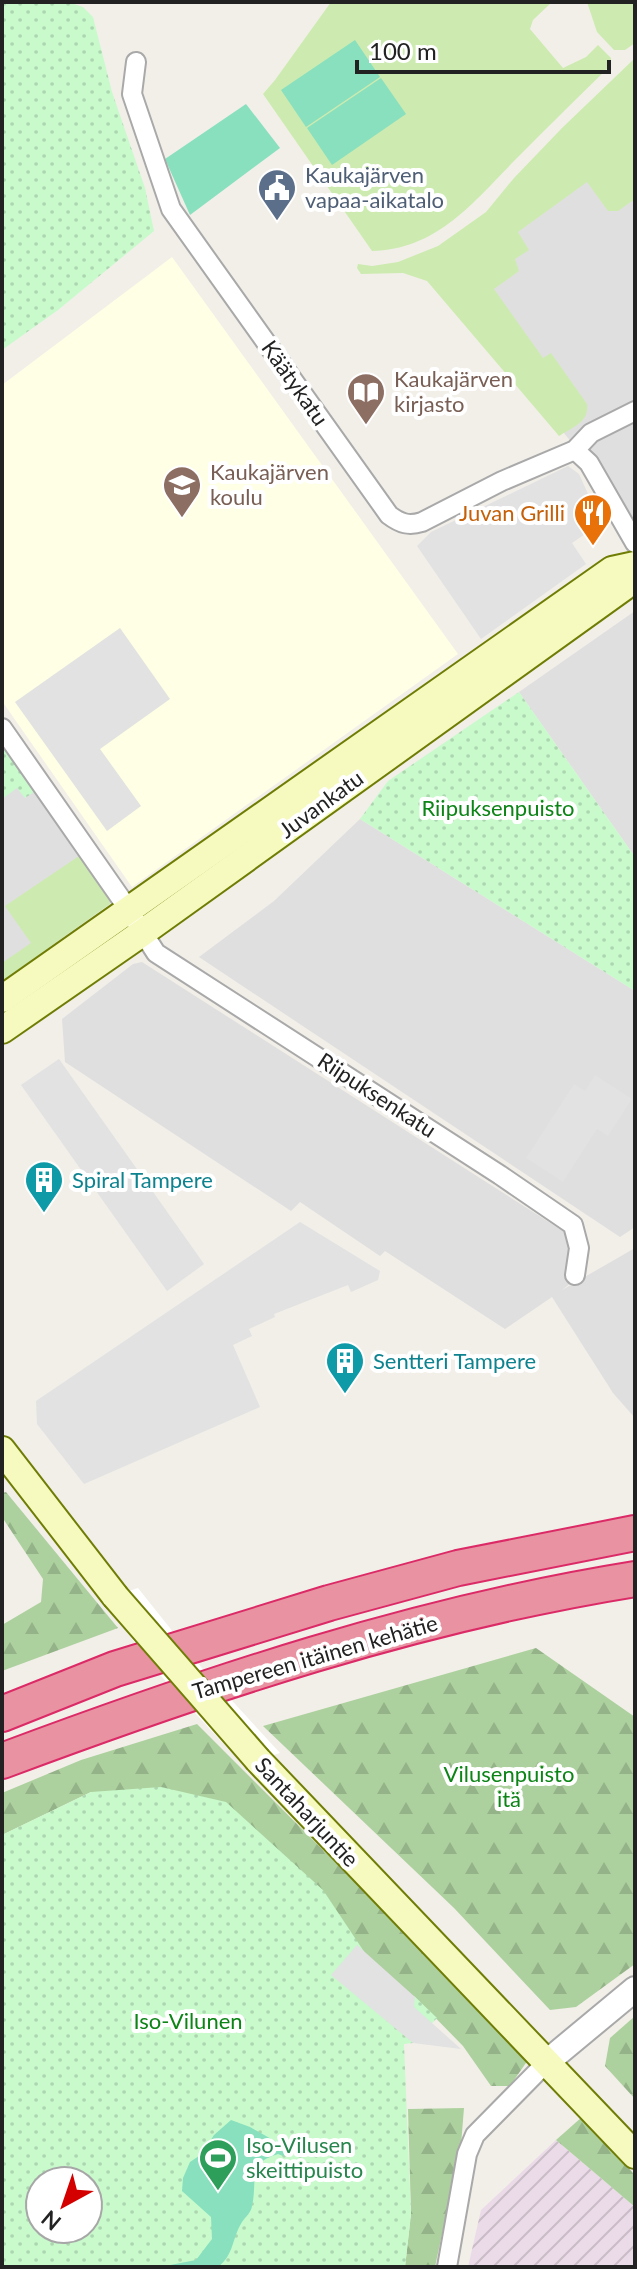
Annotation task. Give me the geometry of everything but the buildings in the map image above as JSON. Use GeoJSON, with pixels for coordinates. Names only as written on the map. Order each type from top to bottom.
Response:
{"type":"FeatureCollection","features":[{"type":"Feature","properties":{"kind":"highway","name":"Tampereen itäinen kehätie"},"geometry":{"type":"LineString","coordinates":[[2,1714],[115,1669],[329,1603],[458,1568],[635,1533]]}},
{"type":"Feature","properties":{"kind":"highway","name":"Tampereen itäinen kehätie"},"geometry":{"type":"LineString","coordinates":[[2,1761],[149,1706],[340,1645],[578,1588],[635,1579]]}},
{"type":"Feature","properties":{"kind":"main road","name":"Juvankatu"},"geometry":{"type":"LineString","coordinates":[[2,999],[612,570],[635,568]]}},
{"type":"Feature","properties":{"kind":"main road","name":"Juvankatu"},"geometry":{"type":"LineString","coordinates":[[2,1030],[624,587],[635,568]]}},
{"type":"Feature","properties":{"kind":"main road","name":"Santaharjuntie"},"geometry":{"type":"LineString","coordinates":[[2,1450],[115,1596],[258,1760],[635,2155]]}},
{"type":"Feature","properties":{"kind":"street","name":"Käätykatu"},"geometry":{"type":"LineString","coordinates":[[136,62],[132,94],[171,209],[389,515],[403,524],[422,522],[515,475],[575,450],[591,433],[635,411]]}},
{"type":"Feature","properties":{"kind":"street"},"geometry":{"type":"LineString","coordinates":[[575,450],[589,463],[635,543]]}},
{"type":"Feature","properties":{"kind":"street"},"geometry":{"type":"LineString","coordinates":[[2,728],[142,933]]}},
{"type":"Feature","properties":{"kind":"street","name":"Riipuksenkatu"},"geometry":{"type":"LineString","coordinates":[[142,933],[156,953],[573,1225],[579,1248],[575,1275]]}},
{"type":"Feature","properties":{"kind":"street"},"geometry":{"type":"LineString","coordinates":[[447,2267],[467,2154],[475,2135],[547,2062],[635,1989]]}},
{"type":"Feature","properties":{"kind":"shaded area"},"geometry":{"type":"Polygon","coordinates":[[[635,138],[635,520],[488,340],[479,241],[635,138]]]}},
{"type":"Feature","properties":{"kind":"shaded area","name":"Kaukajärven koulu"},"geometry":{"type":"Polygon","coordinates":[[[172,257],[458,654],[132,887],[2,701],[2,385],[172,257]]]}},
{"type":"Feature","properties":{"kind":"shaded area"},"geometry":{"type":"Polygon","coordinates":[[[568,466],[579,474],[601,523],[572,543],[586,564],[481,639],[417,546],[431,532],[568,466]]]}},
{"type":"Feature","properties":{"kind":"shaded area"},"geometry":{"type":"Polygon","coordinates":[[[635,611],[635,857],[519,692],[635,611]]]}},
{"type":"Feature","properties":{"kind":"shaded area"},"geometry":{"type":"Polygon","coordinates":[[[120,628],[170,699],[100,749],[141,806],[107,831],[15,702],[120,628]]]}},
{"type":"Feature","properties":{"kind":"shaded area"},"geometry":{"type":"Polygon","coordinates":[[[2,746],[112,902],[2,979],[2,746]]]}},
{"type":"Feature","properties":{"kind":"shaded area"},"geometry":{"type":"Polygon","coordinates":[[[360,819],[635,991],[635,1227],[620,1237],[199,957],[274,901],[360,819]]]}},
{"type":"Feature","properties":{"kind":"shaded area"},"geometry":{"type":"Polygon","coordinates":[[[142,962],[566,1233],[570,1244],[572,1282],[562,1290],[635,1248],[635,1418],[613,1393],[552,1297],[505,1329],[385,1251],[380,1256],[300,1202],[291,1211],[65,1062],[62,1019],[133,964],[142,962]]]}},
{"type":"Feature","properties":{"kind":"shaded area"},"geometry":{"type":"Polygon","coordinates":[[[59,1059],[204,1264],[167,1291],[21,1085],[59,1059]]]}},
{"type":"Feature","properties":{"kind":"shaded area"},"geometry":{"type":"Polygon","coordinates":[[[595,1075],[632,1099],[608,1136],[597,1129],[563,1182],[526,1158],[574,1084],[585,1091],[595,1075]]]}},
{"type":"Feature","properties":{"kind":"shaded area"},"geometry":{"type":"Polygon","coordinates":[[[300,1222],[380,1271],[378,1280],[351,1292],[348,1285],[274,1314],[275,1317],[249,1329],[252,1336],[233,1345],[260,1407],[84,1484],[37,1424],[36,1401],[300,1222]]]}},
{"type":"Feature","properties":{"kind":"shaded area"},"geometry":{"type":"Polygon","coordinates":[[[357,1945],[415,1997],[414,2007],[461,2049],[413,2043],[331,1975],[357,1945]]]}},
{"type":"Feature","properties":{"kind":"shaded area"},"geometry":{"type":"Polygon","coordinates":[[[556,2140],[635,2207],[635,2267],[468,2267],[481,2210],[556,2140]]]}},
{"type":"Feature","properties":{"kind":"green space"},"geometry":{"type":"Polygon","coordinates":[[[2,2],[68,2],[83,7],[93,17],[112,92],[145,188],[154,231],[58,310],[2,350],[2,2]]]}},
{"type":"Feature","properties":{"kind":"green space"},"geometry":{"type":"Polygon","coordinates":[[[331,2],[552,2],[533,20],[530,29],[563,68],[586,57],[598,45],[611,58],[610,66],[454,220],[417,242],[372,251],[263,94],[331,2]]]}},
{"type":"Feature","properties":{"kind":"green space"},"geometry":{"type":"Polygon","coordinates":[[[587,2],[635,2],[635,43],[625,50],[614,50],[597,32],[587,2]]]}},
{"type":"Feature","properties":{"kind":"green space"},"geometry":{"type":"Polygon","coordinates":[[[355,40],[380,77],[306,127],[281,90],[355,40]]]}},
{"type":"Feature","properties":{"kind":"green space"},"geometry":{"type":"Polygon","coordinates":[[[635,58],[635,199],[618,211],[608,211],[587,182],[518,232],[529,250],[515,259],[519,271],[494,289],[543,358],[551,353],[587,404],[583,420],[559,436],[427,281],[403,273],[361,274],[357,268],[358,264],[372,266],[398,262],[438,246],[486,212],[562,128],[635,58]]]}},
{"type":"Feature","properties":{"kind":"green space"},"geometry":{"type":"Polygon","coordinates":[[[381,78],[406,114],[332,165],[307,128],[381,78]]]}},
{"type":"Feature","properties":{"kind":"green space"},"geometry":{"type":"Polygon","coordinates":[[[246,104],[280,148],[190,215],[165,159],[246,104]]]}},
{"type":"Feature","properties":{"kind":"green space","name":"Riipuksenpuisto"},"geometry":{"type":"Polygon","coordinates":[[[519,692],[635,857],[635,991],[360,819],[388,781],[519,692]]]}},
{"type":"Feature","properties":{"kind":"green space"},"geometry":{"type":"Polygon","coordinates":[[[2,746],[34,792],[25,798],[17,788],[2,799],[2,746]]]}},
{"type":"Feature","properties":{"kind":"green space"},"geometry":{"type":"Polygon","coordinates":[[[79,856],[108,896],[110,904],[2,981],[2,963],[31,943],[5,906],[79,856]]]}},
{"type":"Feature","properties":{"kind":"green space"},"geometry":{"type":"Polygon","coordinates":[[[6,1492],[118,1628],[2,1671],[2,1625],[41,1602],[43,1579],[2,1517],[2,1493],[6,1492]]]}},
{"type":"Feature","properties":{"kind":"green space","name":"Vilusenpuisto itä"},"geometry":{"type":"Polygon","coordinates":[[[536,1648],[635,1717],[635,1964],[576,2007],[550,2010],[454,1908],[263,1726],[536,1648]]]}},
{"type":"Feature","properties":{"kind":"green space"},"geometry":{"type":"Polygon","coordinates":[[[197,1724],[530,2057],[510,2086],[491,2086],[463,2046],[415,1997],[91,1792],[2,1835],[2,1793],[81,1760],[197,1724]]]}},
{"type":"Feature","properties":{"kind":"green space","name":"Iso-Vilunen"},"geometry":{"type":"Polygon","coordinates":[[[161,1787],[226,1802],[323,1890],[375,1968],[415,1997],[437,2018],[413,2043],[404,2044],[411,2214],[405,2267],[2,2267],[2,1835],[91,1792],[161,1787]]]}},
{"type":"Feature","properties":{"kind":"green space"},"geometry":{"type":"Polygon","coordinates":[[[635,2016],[635,2099],[605,2066],[610,2038],[635,2016]]]}},
{"type":"Feature","properties":{"kind":"green space"},"geometry":{"type":"Polygon","coordinates":[[[464,2108],[461,2145],[435,2267],[405,2267],[411,2214],[408,2109],[464,2108]]]}},
{"type":"Feature","properties":{"kind":"green space"},"geometry":{"type":"Polygon","coordinates":[[[582,2117],[635,2175],[635,2207],[556,2140],[582,2117]]]}},
{"type":"Feature","properties":{"kind":"green space","name":"Iso-Vilusen skeittipuisto"},"geometry":{"type":"Polygon","coordinates":[[[231,2120],[289,2149],[283,2156],[278,2154],[261,2162],[257,2168],[251,2208],[230,2252],[218,2267],[160,2267],[196,2260],[212,2239],[211,2217],[182,2191],[183,2178],[190,2162],[202,2154],[214,2135],[231,2120]]]}},
{"type":"Feature","properties":{"kind":"pier"},"geometry":{"type":"Polygon","coordinates":[[[138,1588],[201,1667],[280,1753],[243,1765],[162,1677],[101,1600],[138,1588]]]}},
{"type":"Feature","properties":{"kind":"place","name":"Kaukajärven vapaa-aikatalo"},"geometry":{"type":"Point","coordinates":[277,222]}},
{"type":"Feature","properties":{"kind":"place","name":"Kaukajärven kirjasto"},"geometry":{"type":"Point","coordinates":[366,426]}},
{"type":"Feature","properties":{"kind":"place","name":"Kaukajärven koulu"},"geometry":{"type":"Point","coordinates":[182,519]}},
{"type":"Feature","properties":{"kind":"place","name":"Juvan Grilli"},"geometry":{"type":"Point","coordinates":[593,547]}},
{"type":"Feature","properties":{"kind":"place","name":"Spiral Tampere"},"geometry":{"type":"Point","coordinates":[44,1214]}},
{"type":"Feature","properties":{"kind":"place","name":"Sentteri Tampere"},"geometry":{"type":"Point","coordinates":[345,1395]}},
{"type":"Feature","properties":{"kind":"place","name":"Iso-Vilusen skeittipuisto"},"geometry":{"type":"Point","coordinates":[218,2192]}}]}
